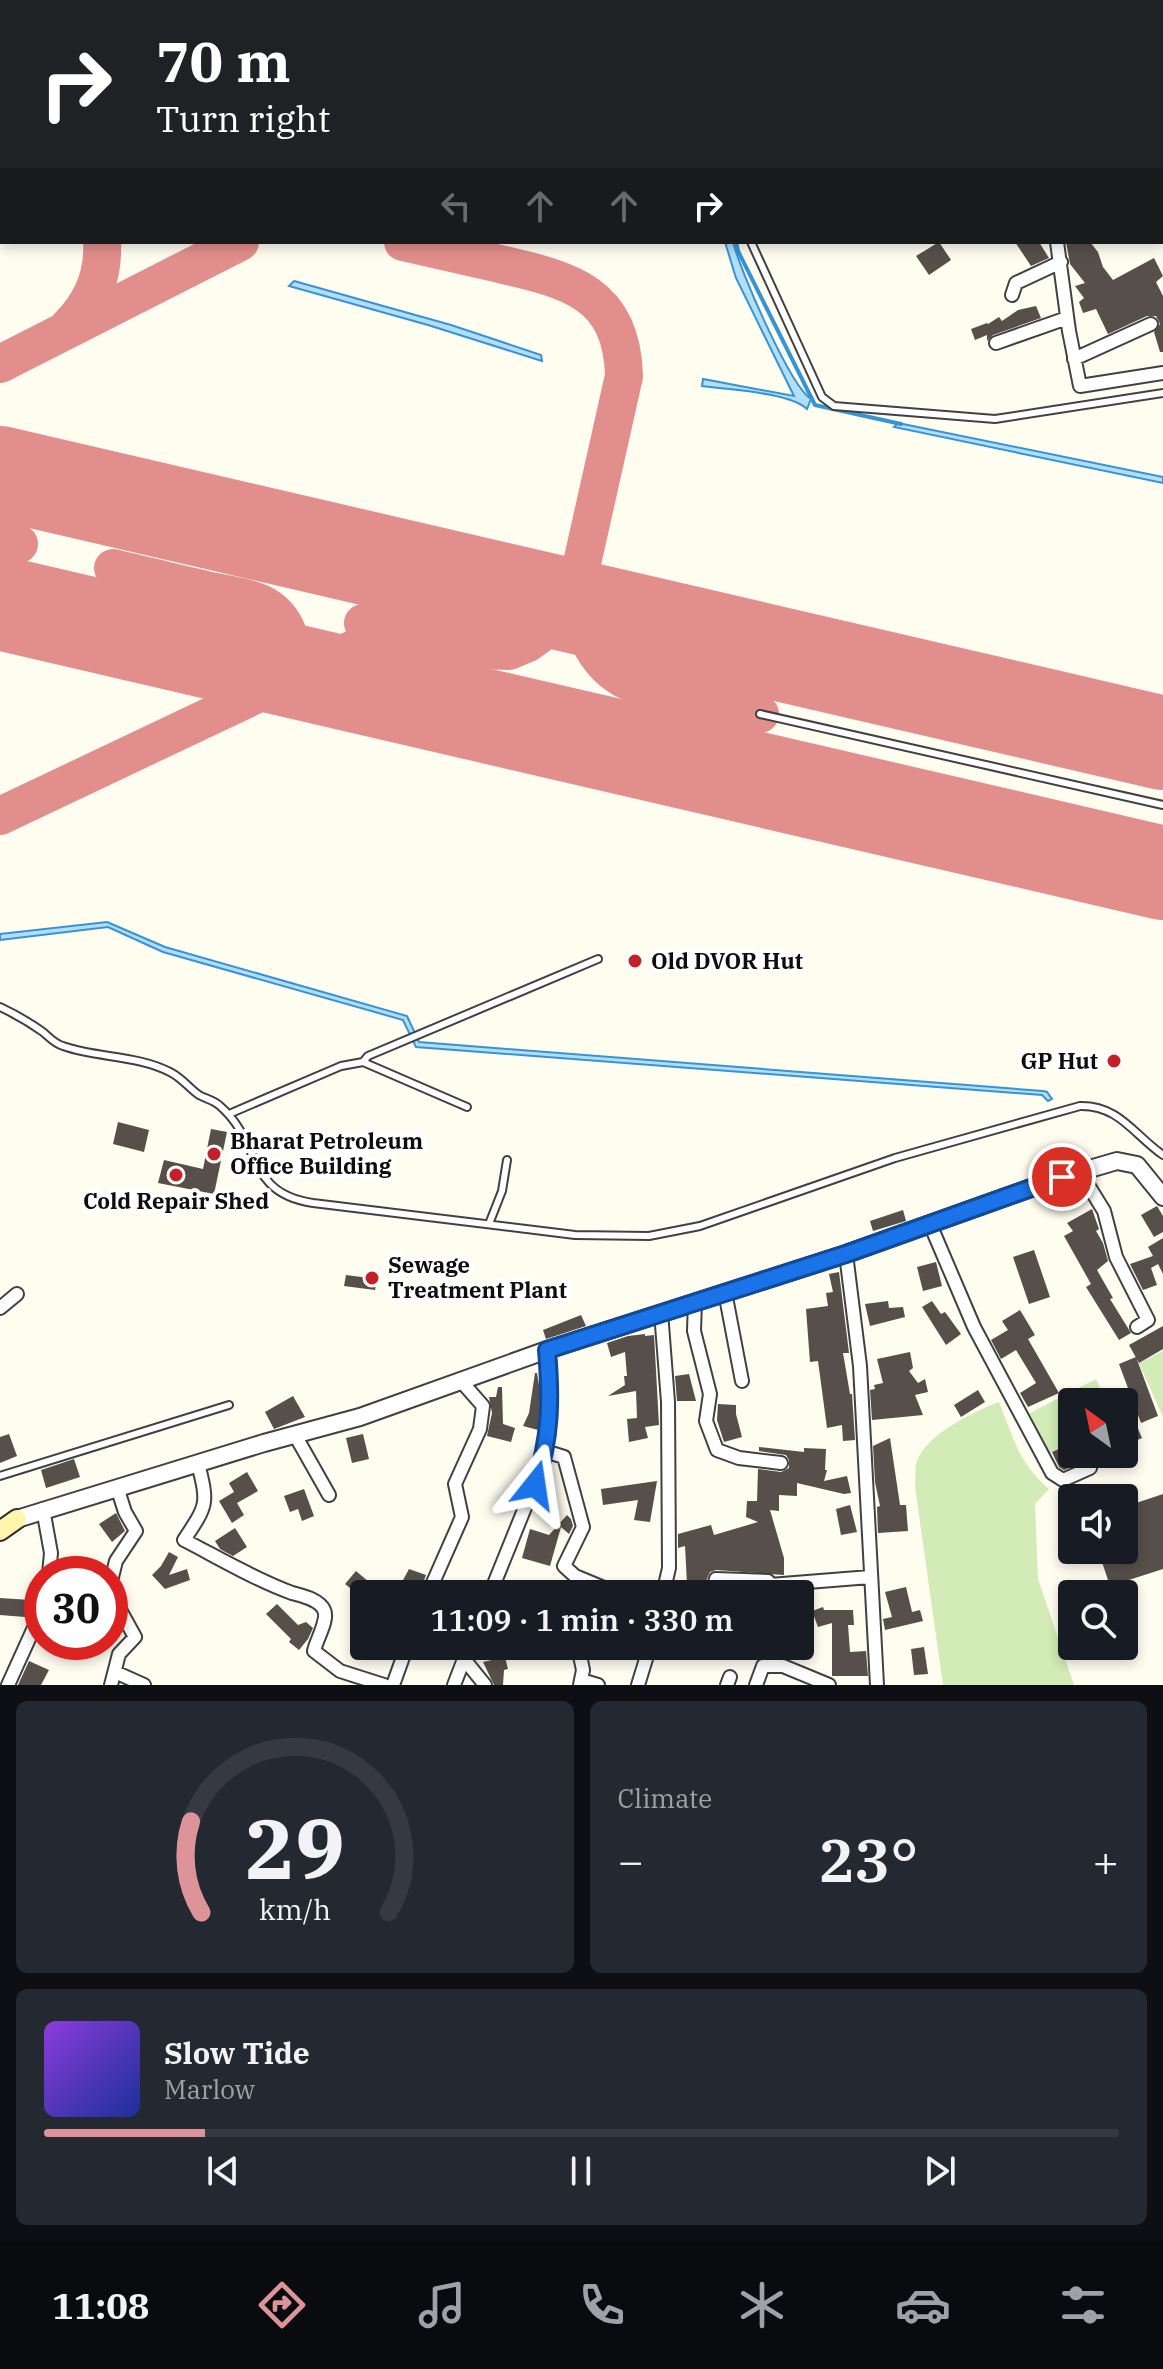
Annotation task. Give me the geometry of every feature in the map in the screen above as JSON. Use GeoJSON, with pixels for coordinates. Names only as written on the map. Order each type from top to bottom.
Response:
{"type":"FeatureCollection","features":[{"type":"Feature","properties":{"kind":"main road"},"geometry":{"type":"LineString","coordinates":[[0,1531],[8,1519]]}},
{"type":"Feature","properties":{"kind":"street"},"geometry":{"type":"LineString","coordinates":[[1057,244],[1080,386],[1163,373]]}},
{"type":"Feature","properties":{"kind":"street"},"geometry":{"type":"LineString","coordinates":[[1012,295],[1016,283],[1061,262]]}},
{"type":"Feature","properties":{"kind":"street"},"geometry":{"type":"LineString","coordinates":[[996,343],[1067,318]]}},
{"type":"Feature","properties":{"kind":"street"},"geometry":{"type":"LineString","coordinates":[[1074,359],[1151,324]]}},
{"type":"Feature","properties":{"kind":"street"},"geometry":{"type":"LineString","coordinates":[[8,1519],[360,1417],[547,1350],[846,1254],[1117,1161],[1137,1165],[1161,1200]]}},
{"type":"Feature","properties":{"kind":"street"},"geometry":{"type":"LineString","coordinates":[[1080,1172],[1104,1211],[1116,1257],[1148,1320],[1137,1327]]}},
{"type":"Feature","properties":{"kind":"street"},"geometry":{"type":"LineString","coordinates":[[930,1224],[974,1327],[1052,1473],[1063,1480],[1090,1468]]}},
{"type":"Feature","properties":{"kind":"street"},"geometry":{"type":"LineString","coordinates":[[846,1254],[860,1366],[877,1685]]}},
{"type":"Feature","properties":{"kind":"street"},"geometry":{"type":"LineString","coordinates":[[725,1292],[742,1381]]}},
{"type":"Feature","properties":{"kind":"street"},"geometry":{"type":"LineString","coordinates":[[0,1308],[17,1294]]}},
{"type":"Feature","properties":{"kind":"street"},"geometry":{"type":"LineString","coordinates":[[695,1301],[694,1331],[710,1394],[706,1421],[717,1450],[739,1458],[781,1463]]}},
{"type":"Feature","properties":{"kind":"street"},"geometry":{"type":"LineString","coordinates":[[661,1312],[669,1417],[669,1568],[666,1580]]}},
{"type":"Feature","properties":{"kind":"street"},"geometry":{"type":"LineString","coordinates":[[497,1580],[527,1506],[545,1451],[551,1403],[547,1350]]}},
{"type":"Feature","properties":{"kind":"street"},"geometry":{"type":"LineString","coordinates":[[434,1580],[462,1517],[455,1484],[480,1429],[483,1406],[461,1381]]}},
{"type":"Feature","properties":{"kind":"street"},"geometry":{"type":"LineString","coordinates":[[295,1435],[329,1495]]}},
{"type":"Feature","properties":{"kind":"street"},"geometry":{"type":"LineString","coordinates":[[545,1451],[564,1457],[583,1527],[564,1566],[585,1580]]}},
{"type":"Feature","properties":{"kind":"street"},"geometry":{"type":"LineString","coordinates":[[198,1463],[207,1499],[184,1540],[277,1587],[318,1602],[326,1618],[314,1651],[340,1671],[384,1685]]}},
{"type":"Feature","properties":{"kind":"street"},"geometry":{"type":"LineString","coordinates":[[117,1487],[125,1512],[136,1531],[119,1556]]}},
{"type":"Feature","properties":{"kind":"street"},"geometry":{"type":"LineString","coordinates":[[43,1509],[51,1556]]}},
{"type":"Feature","properties":{"kind":"street"},"geometry":{"type":"LineString","coordinates":[[814,1581],[870,1577]]}},
{"type":"Feature","properties":{"kind":"street"},"geometry":{"type":"LineString","coordinates":[[716,1580],[742,1580]]}},
{"type":"Feature","properties":{"kind":"street"},"geometry":{"type":"LineString","coordinates":[[128,1624],[135,1637],[128,1644]]}},
{"type":"Feature","properties":{"kind":"street"},"geometry":{"type":"LineString","coordinates":[[8,1685],[24,1650]]}},
{"type":"Feature","properties":{"kind":"street"},"geometry":{"type":"LineString","coordinates":[[393,1685],[402,1660]]}},
{"type":"Feature","properties":{"kind":"street"},"geometry":{"type":"LineString","coordinates":[[454,1685],[464,1660]]}},
{"type":"Feature","properties":{"kind":"street"},"geometry":{"type":"LineString","coordinates":[[465,1660],[485,1685]]}},
{"type":"Feature","properties":{"kind":"street"},"geometry":{"type":"LineString","coordinates":[[581,1660],[583,1670],[580,1682],[598,1685]]}},
{"type":"Feature","properties":{"kind":"street"},"geometry":{"type":"LineString","coordinates":[[638,1685],[646,1660]]}},
{"type":"Feature","properties":{"kind":"street"},"geometry":{"type":"LineString","coordinates":[[756,1685],[763,1666],[783,1666],[829,1685]]}},
{"type":"Feature","properties":{"kind":"street"},"geometry":{"type":"LineString","coordinates":[[336,1685],[340,1671]]}},
{"type":"Feature","properties":{"kind":"street"},"geometry":{"type":"LineString","coordinates":[[113,1679],[144,1685]]}},
{"type":"Feature","properties":{"kind":"lane"},"geometry":{"type":"LineString","coordinates":[[752,244],[822,397],[834,406],[995,419],[1163,393]]}},
{"type":"Feature","properties":{"kind":"lane"},"geometry":{"type":"LineString","coordinates":[[760,714],[1163,805]]}},
{"type":"Feature","properties":{"kind":"lane"},"geometry":{"type":"LineString","coordinates":[[363,1062],[368,1056],[598,959]]}},
{"type":"Feature","properties":{"kind":"lane"},"geometry":{"type":"LineString","coordinates":[[0,1007],[31,1024],[60,1046],[110,1055],[173,1073],[200,1096],[213,1100],[229,1114],[264,1177],[274,1188],[293,1198],[489,1224],[595,1237],[672,1233],[721,1220],[916,1152],[1080,1106],[1114,1112],[1163,1155]]}},
{"type":"Feature","properties":{"kind":"lane"},"geometry":{"type":"LineString","coordinates":[[229,1114],[341,1066],[363,1062],[467,1107]]}},
{"type":"Feature","properties":{"kind":"lane"},"geometry":{"type":"LineString","coordinates":[[489,1224],[502,1191],[507,1160]]}},
{"type":"Feature","properties":{"kind":"lane"},"geometry":{"type":"LineString","coordinates":[[0,1476],[229,1405]]}},
{"type":"Feature","properties":{"kind":"green space"},"geometry":{"type":"Polygon","coordinates":[[[1163,1351],[1163,1417],[1139,1363],[1163,1351]]]}},
{"type":"Feature","properties":{"kind":"green space"},"geometry":{"type":"Polygon","coordinates":[[[1096,1379],[1100,1388],[1079,1388],[1096,1379]]]}},
{"type":"Feature","properties":{"kind":"green space"},"geometry":{"type":"Polygon","coordinates":[[[1058,1399],[1058,1449],[1046,1455],[1030,1413],[1058,1399]]]}},
{"type":"Feature","properties":{"kind":"green space"},"geometry":{"type":"Polygon","coordinates":[[[999,1402],[1024,1460],[1049,1489],[1035,1504],[1038,1579],[1058,1638],[1058,1660],[1066,1660],[1074,1685],[943,1685],[915,1487],[916,1464],[930,1442],[964,1418],[999,1402]]]}},
{"type":"Feature","properties":{"kind":"water"},"geometry":{"type":"Polygon","coordinates":[[[726,244],[734,244],[755,301],[779,351],[802,390],[811,399],[807,409],[773,395],[702,386],[703,379],[794,396],[736,278],[726,244]]]}},
{"type":"Feature","properties":{"kind":"water"},"geometry":{"type":"Polygon","coordinates":[[[294,281],[451,325],[541,355],[542,361],[289,286],[294,281]]]}},
{"type":"Feature","properties":{"kind":"water"},"geometry":{"type":"Polygon","coordinates":[[[898,423],[1163,477],[1163,483],[894,427],[898,423]]]}},
{"type":"Feature","properties":{"kind":"water"},"geometry":{"type":"Polygon","coordinates":[[[107,922],[165,947],[407,1016],[419,1042],[1043,1091],[1052,1099],[1048,1101],[1042,1095],[416,1047],[403,1020],[163,952],[108,927],[0,940],[0,934],[107,922]]]}},
{"type":"Feature","properties":{"kind":"building"},"geometry":{"type":"Polygon","coordinates":[[[940,244],[951,260],[929,275],[916,256],[940,244]]]}},
{"type":"Feature","properties":{"kind":"building"},"geometry":{"type":"Polygon","coordinates":[[[1016,244],[1040,244],[1049,258],[1031,266],[1016,244]]]}},
{"type":"Feature","properties":{"kind":"building"},"geometry":{"type":"Polygon","coordinates":[[[1066,244],[1092,244],[1113,280],[1154,258],[1163,276],[1156,282],[1163,296],[1163,352],[1160,352],[1154,332],[1160,324],[1156,316],[1147,316],[1108,334],[1096,309],[1083,313],[1079,302],[1084,298],[1075,286],[1085,283],[1070,264],[1066,244]]]}},
{"type":"Feature","properties":{"kind":"building"},"geometry":{"type":"Polygon","coordinates":[[[1036,306],[1041,318],[993,335],[987,341],[987,335],[975,340],[971,329],[999,317],[1002,321],[1018,310],[1036,306]]]}},
{"type":"Feature","properties":{"kind":"building"},"geometry":{"type":"Polygon","coordinates":[[[118,1122],[149,1130],[144,1152],[113,1144],[118,1122]]]}},
{"type":"Feature","properties":{"kind":"building"},"geometry":{"type":"Polygon","coordinates":[[[211,1129],[227,1132],[214,1194],[158,1183],[164,1160],[203,1169],[211,1129]]]}},
{"type":"Feature","properties":{"kind":"building"},"geometry":{"type":"Polygon","coordinates":[[[1157,1206],[1163,1216],[1163,1232],[1154,1237],[1141,1215],[1157,1206]]]}},
{"type":"Feature","properties":{"kind":"building"},"geometry":{"type":"Polygon","coordinates":[[[1092,1209],[1099,1229],[1096,1231],[1108,1261],[1097,1270],[1131,1333],[1119,1340],[1086,1287],[1091,1284],[1064,1236],[1073,1231],[1067,1223],[1092,1209]]]}},
{"type":"Feature","properties":{"kind":"building"},"geometry":{"type":"Polygon","coordinates":[[[903,1210],[906,1221],[873,1231],[870,1221],[903,1210]]]}},
{"type":"Feature","properties":{"kind":"building"},"geometry":{"type":"Polygon","coordinates":[[[1163,1238],[1163,1274],[1158,1264],[1151,1268],[1157,1285],[1143,1290],[1130,1264],[1153,1256],[1148,1247],[1163,1238]]]}},
{"type":"Feature","properties":{"kind":"building"},"geometry":{"type":"Polygon","coordinates":[[[1034,1250],[1050,1297],[1029,1304],[1013,1257],[1034,1250]]]}},
{"type":"Feature","properties":{"kind":"building"},"geometry":{"type":"Polygon","coordinates":[[[936,1262],[942,1286],[923,1291],[917,1267],[936,1262]]]}},
{"type":"Feature","properties":{"kind":"building"},"geometry":{"type":"Polygon","coordinates":[[[839,1272],[849,1353],[843,1353],[852,1394],[855,1440],[843,1441],[842,1425],[827,1428],[818,1361],[810,1362],[806,1309],[828,1306],[826,1293],[833,1292],[829,1274],[839,1272]]]}},
{"type":"Feature","properties":{"kind":"building"},"geometry":{"type":"Polygon","coordinates":[[[346,1275],[377,1279],[375,1290],[344,1286],[346,1275]]]}},
{"type":"Feature","properties":{"kind":"building"},"geometry":{"type":"Polygon","coordinates":[[[888,1301],[889,1308],[903,1307],[905,1317],[870,1326],[865,1304],[888,1301]]]}},
{"type":"Feature","properties":{"kind":"building"},"geometry":{"type":"Polygon","coordinates":[[[932,1301],[941,1314],[945,1312],[961,1334],[946,1345],[922,1307],[932,1301]]]}},
{"type":"Feature","properties":{"kind":"building"},"geometry":{"type":"Polygon","coordinates":[[[1020,1310],[1035,1335],[1028,1339],[1058,1393],[1028,1407],[1020,1393],[1036,1383],[1016,1350],[1001,1359],[991,1340],[1008,1330],[1002,1321],[1020,1310]]]}},
{"type":"Feature","properties":{"kind":"building"},"geometry":{"type":"Polygon","coordinates":[[[581,1315],[586,1326],[546,1339],[543,1330],[581,1315]]]}},
{"type":"Feature","properties":{"kind":"building"},"geometry":{"type":"Polygon","coordinates":[[[1163,1326],[1163,1349],[1139,1363],[1129,1345],[1163,1326]]]}},
{"type":"Feature","properties":{"kind":"building"},"geometry":{"type":"Polygon","coordinates":[[[645,1334],[654,1335],[659,1425],[645,1427],[648,1438],[629,1442],[627,1419],[637,1418],[636,1391],[608,1396],[625,1385],[624,1376],[627,1376],[625,1352],[611,1357],[607,1343],[645,1334]]]}},
{"type":"Feature","properties":{"kind":"building"},"geometry":{"type":"Polygon","coordinates":[[[910,1352],[913,1368],[909,1371],[918,1383],[925,1379],[928,1392],[915,1395],[923,1415],[872,1420],[870,1390],[875,1389],[874,1385],[883,1383],[877,1359],[910,1352]]]}},
{"type":"Feature","properties":{"kind":"building"},"geometry":{"type":"Polygon","coordinates":[[[1136,1357],[1158,1416],[1141,1423],[1138,1388],[1128,1388],[1119,1364],[1136,1357]]]}},
{"type":"Feature","properties":{"kind":"building"},"geometry":{"type":"Polygon","coordinates":[[[535,1373],[542,1403],[538,1430],[523,1426],[529,1413],[535,1373]]]}},
{"type":"Feature","properties":{"kind":"building"},"geometry":{"type":"Polygon","coordinates":[[[689,1374],[696,1401],[677,1401],[675,1376],[689,1374]]]}},
{"type":"Feature","properties":{"kind":"building"},"geometry":{"type":"Polygon","coordinates":[[[498,1387],[502,1387],[503,1424],[515,1428],[511,1442],[487,1436],[492,1413],[489,1397],[496,1397],[498,1387]]]}},
{"type":"Feature","properties":{"kind":"building"},"geometry":{"type":"Polygon","coordinates":[[[978,1390],[985,1402],[961,1417],[954,1405],[978,1390]]]}},
{"type":"Feature","properties":{"kind":"building"},"geometry":{"type":"Polygon","coordinates":[[[293,1396],[305,1417],[274,1429],[265,1412],[293,1396]]]}},
{"type":"Feature","properties":{"kind":"building"},"geometry":{"type":"Polygon","coordinates":[[[718,1404],[736,1405],[742,1437],[724,1442],[717,1420],[718,1404]]]}},
{"type":"Feature","properties":{"kind":"building"},"geometry":{"type":"Polygon","coordinates":[[[9,1434],[17,1456],[0,1463],[0,1437],[9,1434]]]}},
{"type":"Feature","properties":{"kind":"building"},"geometry":{"type":"Polygon","coordinates":[[[363,1434],[369,1459],[352,1463],[346,1438],[363,1434]]]}},
{"type":"Feature","properties":{"kind":"building"},"geometry":{"type":"Polygon","coordinates":[[[890,1438],[900,1505],[906,1505],[908,1531],[878,1533],[877,1507],[880,1506],[873,1446],[890,1438]]]}},
{"type":"Feature","properties":{"kind":"building"},"geometry":{"type":"Polygon","coordinates":[[[759,1447],[804,1452],[804,1448],[826,1449],[824,1481],[847,1476],[851,1493],[797,1483],[797,1496],[779,1495],[779,1511],[770,1510],[784,1558],[784,1575],[716,1570],[710,1572],[706,1580],[687,1580],[685,1546],[678,1548],[678,1534],[711,1525],[714,1535],[758,1522],[746,1517],[747,1501],[757,1501],[758,1469],[781,1472],[789,1468],[786,1455],[759,1451],[759,1447]]]}},
{"type":"Feature","properties":{"kind":"building"},"geometry":{"type":"Polygon","coordinates":[[[1058,1449],[1058,1465],[1052,1452],[1058,1449]]]}},
{"type":"Feature","properties":{"kind":"building"},"geometry":{"type":"Polygon","coordinates":[[[74,1459],[80,1477],[46,1488],[41,1470],[74,1459]]]}},
{"type":"Feature","properties":{"kind":"building"},"geometry":{"type":"Polygon","coordinates":[[[247,1472],[258,1491],[237,1503],[244,1515],[232,1523],[219,1501],[234,1492],[229,1483],[247,1472]]]}},
{"type":"Feature","properties":{"kind":"building"},"geometry":{"type":"Polygon","coordinates":[[[657,1481],[650,1522],[634,1520],[638,1500],[603,1505],[601,1489],[657,1481]]]}},
{"type":"Feature","properties":{"kind":"building"},"geometry":{"type":"Polygon","coordinates":[[[304,1489],[314,1516],[302,1521],[298,1509],[290,1512],[284,1496],[304,1489]]]}},
{"type":"Feature","properties":{"kind":"building"},"geometry":{"type":"Polygon","coordinates":[[[1163,1494],[1163,1569],[1129,1580],[1108,1580],[1103,1564],[1138,1564],[1138,1502],[1163,1494]]]}},
{"type":"Feature","properties":{"kind":"building"},"geometry":{"type":"Polygon","coordinates":[[[850,1505],[857,1532],[841,1535],[836,1509],[850,1505]]]}},
{"type":"Feature","properties":{"kind":"building"},"geometry":{"type":"Polygon","coordinates":[[[116,1513],[125,1531],[112,1542],[99,1524],[116,1513]]]}},
{"type":"Feature","properties":{"kind":"building"},"geometry":{"type":"Polygon","coordinates":[[[567,1515],[573,1526],[569,1534],[561,1527],[550,1566],[522,1558],[530,1529],[549,1535],[567,1515]]]}},
{"type":"Feature","properties":{"kind":"building"},"geometry":{"type":"Polygon","coordinates":[[[235,1528],[247,1547],[233,1556],[220,1549],[215,1541],[235,1528]]]}},
{"type":"Feature","properties":{"kind":"building"},"geometry":{"type":"Polygon","coordinates":[[[169,1552],[178,1557],[169,1575],[187,1569],[190,1580],[165,1589],[152,1575],[169,1552]]]}},
{"type":"Feature","properties":{"kind":"building"},"geometry":{"type":"Polygon","coordinates":[[[409,1569],[426,1575],[424,1580],[403,1580],[409,1569]]]}},
{"type":"Feature","properties":{"kind":"building"},"geometry":{"type":"Polygon","coordinates":[[[356,1571],[367,1580],[350,1580],[350,1588],[345,1584],[356,1571]]]}},
{"type":"Feature","properties":{"kind":"building"},"geometry":{"type":"Polygon","coordinates":[[[906,1587],[912,1612],[920,1610],[923,1621],[885,1630],[883,1619],[892,1617],[885,1592],[906,1587]]]}},
{"type":"Feature","properties":{"kind":"building"},"geometry":{"type":"Polygon","coordinates":[[[0,1598],[24,1600],[24,1617],[0,1615],[0,1598]]]}},
{"type":"Feature","properties":{"kind":"building"},"geometry":{"type":"Polygon","coordinates":[[[277,1604],[298,1625],[306,1622],[313,1628],[299,1650],[266,1614],[277,1604]]]}},
{"type":"Feature","properties":{"kind":"building"},"geometry":{"type":"Polygon","coordinates":[[[823,1607],[824,1610],[853,1610],[854,1625],[848,1625],[850,1652],[866,1651],[868,1676],[832,1676],[832,1623],[818,1627],[814,1610],[823,1607]]]}},
{"type":"Feature","properties":{"kind":"building"},"geometry":{"type":"Polygon","coordinates":[[[924,1647],[928,1674],[914,1675],[911,1649],[924,1647]]]}},
{"type":"Feature","properties":{"kind":"building"},"geometry":{"type":"Polygon","coordinates":[[[506,1660],[508,1669],[504,1670],[503,1685],[494,1685],[483,1662],[506,1660]]]}},
{"type":"Feature","properties":{"kind":"building"},"geometry":{"type":"Polygon","coordinates":[[[29,1661],[49,1670],[41,1685],[18,1685],[29,1661]]]}},
{"type":"Feature","properties":{"kind":"waterway"},"geometry":{"type":"LineString","coordinates":[[736,244],[815,405],[901,424]]}},
{"type":"Feature","properties":{"kind":"taxiway"},"geometry":{"type":"LineString","coordinates":[[69,326],[95,288],[101,266],[102,244]]}},
{"type":"Feature","properties":{"kind":"taxiway"},"geometry":{"type":"LineString","coordinates":[[0,364],[236,244]]}},
{"type":"Feature","properties":{"kind":"taxiway"},"geometry":{"type":"LineString","coordinates":[[363,623],[482,650],[509,651],[543,632],[565,607],[578,581],[624,376],[621,348],[613,325],[602,308],[587,294],[548,276],[412,244]]}},
{"type":"Feature","properties":{"kind":"taxiway"},"geometry":{"type":"LineString","coordinates":[[0,540],[19,544]]}},
{"type":"Feature","properties":{"kind":"taxiway"},"geometry":{"type":"LineString","coordinates":[[0,816],[289,679],[292,659],[290,638],[281,620],[266,606],[246,598],[113,568]]}},
{"type":"Feature","properties":{"kind":"taxiway"},"geometry":{"type":"LineString","coordinates":[[580,578],[583,625],[596,653],[618,675],[647,688],[760,714]]}},
{"type":"Feature","properties":{"kind":"taxiway"},"geometry":{"type":"LineString","coordinates":[[289,679],[377,638],[401,635]]}},
{"type":"Feature","properties":{"kind":"runway"},"geometry":{"type":"LineString","coordinates":[[0,473],[1163,743]]}},
{"type":"Feature","properties":{"kind":"runway"},"geometry":{"type":"LineString","coordinates":[[0,603],[1163,873]]}},
{"type":"Feature","properties":{"kind":"place","name":"Old DVOR Hut"},"geometry":{"type":"Point","coordinates":[635,961]}},
{"type":"Feature","properties":{"kind":"place","name":"GP Hut"},"geometry":{"type":"Point","coordinates":[1114,1061]}},
{"type":"Feature","properties":{"kind":"place","name":"Bharat Petroleum Office Building"},"geometry":{"type":"Point","coordinates":[214,1154]}},
{"type":"Feature","properties":{"kind":"place","name":"Cold Repair Shed"},"geometry":{"type":"Point","coordinates":[176,1175]}},
{"type":"Feature","properties":{"kind":"place","name":"Sewage Treatment Plant"},"geometry":{"type":"Point","coordinates":[372,1278]}},
{"type":"Feature","properties":{"kind":"route"},"geometry":{"type":"LineString","coordinates":[[535,1485],[543,1463],[551,1403],[547,1350],[846,1254],[1062,1177]]}}]}
